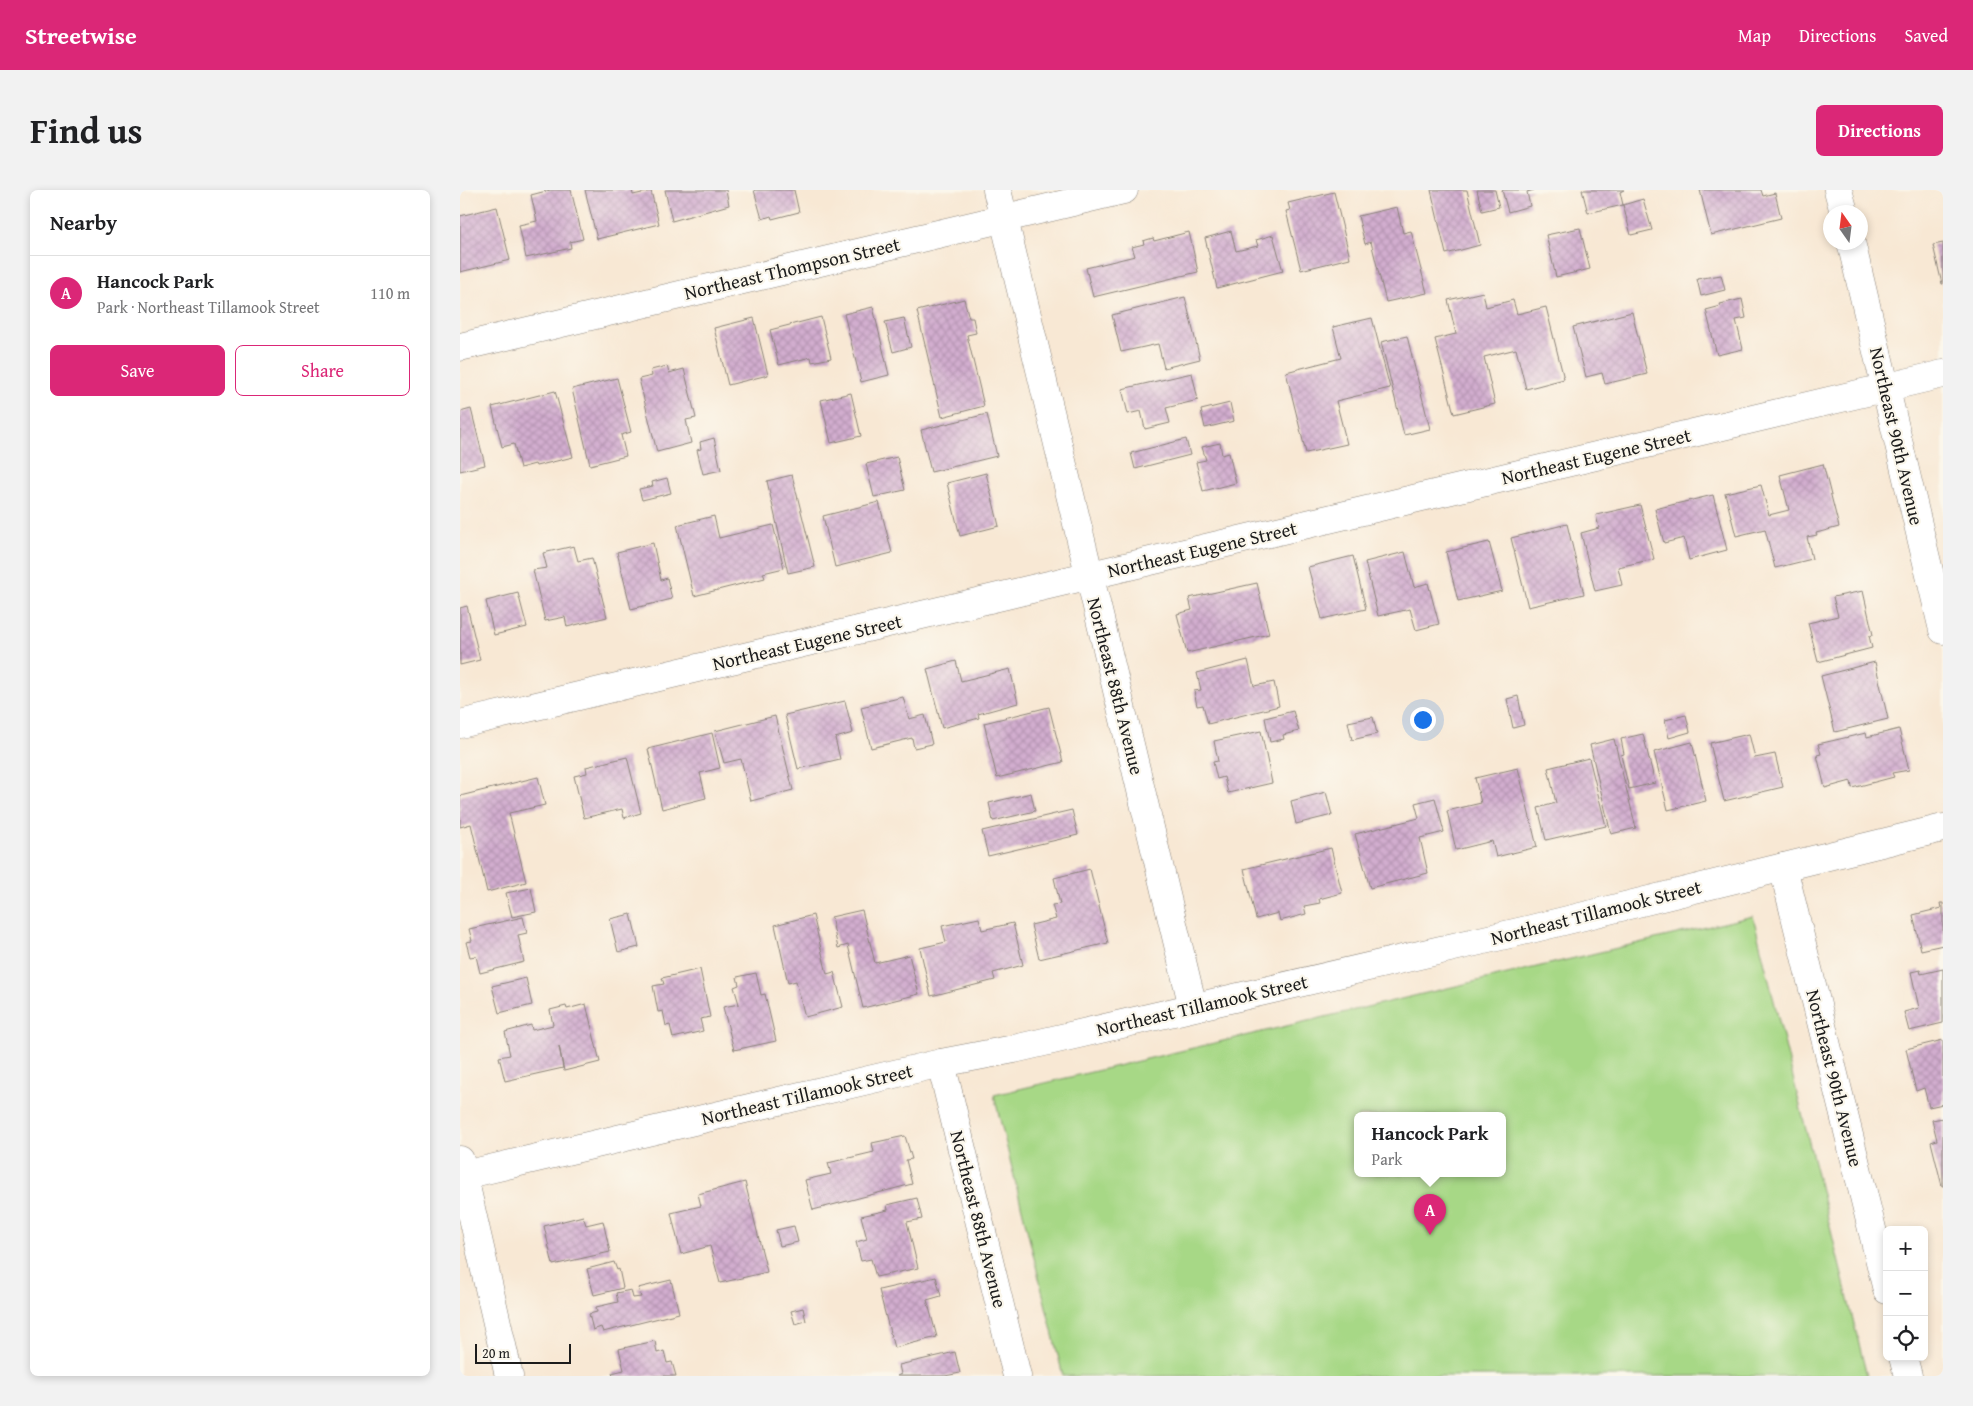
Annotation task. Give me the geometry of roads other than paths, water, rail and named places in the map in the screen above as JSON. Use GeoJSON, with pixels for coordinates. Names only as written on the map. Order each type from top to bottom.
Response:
{"type":"FeatureCollection","features":[{"type":"Feature","properties":{"kind":"street","name":"Northeast 88th Avenue"},"geometry":{"type":"LineString","coordinates":[[997,190],[1193,1007]]}},
{"type":"Feature","properties":{"kind":"street","name":"Northeast Thompson Street"},"geometry":{"type":"LineString","coordinates":[[460,347],[1124,190]]}},
{"type":"Feature","properties":{"kind":"street"},"geometry":{"type":"LineString","coordinates":[[1838,190],[1842,205]]}},
{"type":"Feature","properties":{"kind":"street","name":"Northeast 90th Avenue"},"geometry":{"type":"LineString","coordinates":[[1853,250],[1943,630]]}},
{"type":"Feature","properties":{"kind":"street","name":"Northeast Eugene Street"},"geometry":{"type":"LineString","coordinates":[[460,724],[1943,374]]}},
{"type":"Feature","properties":{"kind":"street","name":"Northeast Tillamook Street"},"geometry":{"type":"LineString","coordinates":[[461,1170],[941,1062],[1014,1049],[1527,930],[1943,828]]}},
{"type":"Feature","properties":{"kind":"street","name":"Northeast 90th Avenue"},"geometry":{"type":"LineString","coordinates":[[1783,867],[1883,1274]]}},
{"type":"Feature","properties":{"kind":"street","name":"Northeast 88th Avenue"},"geometry":{"type":"LineString","coordinates":[[941,1062],[1017,1376]]}},
{"type":"Feature","properties":{"kind":"street"},"geometry":{"type":"LineString","coordinates":[[461,1170],[509,1376]]}},
{"type":"Feature","properties":{"kind":"street"},"geometry":{"type":"LineString","coordinates":[[1904,1361],[1908,1376]]}},
{"type":"Feature","properties":{"kind":"place","name":"Hancock Park"},"geometry":{"type":"Point","coordinates":[1430,1235]}}]}
